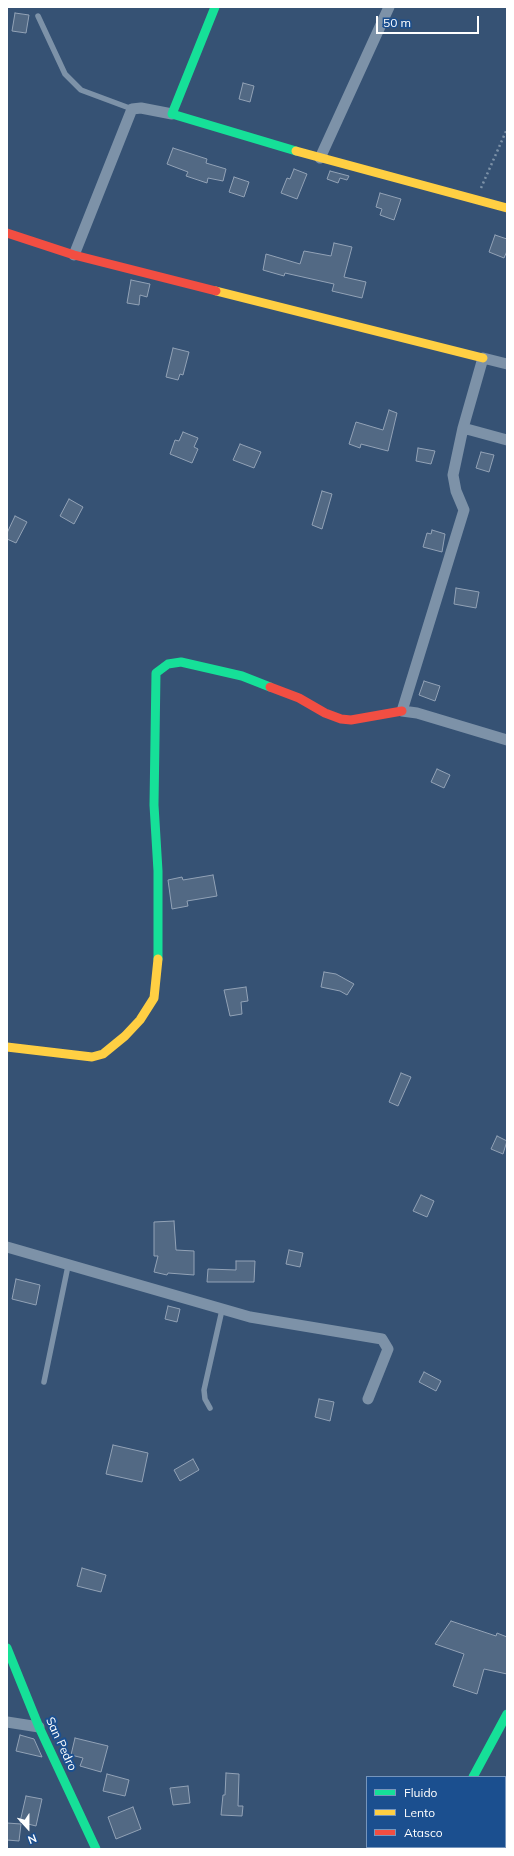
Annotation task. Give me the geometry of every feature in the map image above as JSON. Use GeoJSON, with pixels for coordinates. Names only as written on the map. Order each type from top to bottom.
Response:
{"type":"FeatureCollection","features":[{"type":"Feature","properties":{"kind":"street"},"geometry":{"type":"LineString","coordinates":[[172,114],[215,7]]}},
{"type":"Feature","properties":{"kind":"street"},"geometry":{"type":"LineString","coordinates":[[320,158],[389,7]]}},
{"type":"Feature","properties":{"kind":"street"},"geometry":{"type":"LineString","coordinates":[[74,255],[132,108],[141,108],[172,114],[320,158],[476,201],[507,208]]}},
{"type":"Feature","properties":{"kind":"street"},"geometry":{"type":"LineString","coordinates":[[7,233],[74,255],[507,364]]}},
{"type":"Feature","properties":{"kind":"street"},"geometry":{"type":"LineString","coordinates":[[402,711],[464,510],[456,491],[453,475],[463,428],[483,358]]}},
{"type":"Feature","properties":{"kind":"street"},"geometry":{"type":"LineString","coordinates":[[463,428],[507,440]]}},
{"type":"Feature","properties":{"kind":"street"},"geometry":{"type":"LineString","coordinates":[[7,1047],[92,1057],[103,1054],[125,1036],[140,1020],[154,998],[159,949],[158,871],[154,805],[154,722],[156,673],[161,668],[168,664],[181,662],[242,676],[298,698],[341,719],[352,720],[402,711],[417,712],[507,740]]}},
{"type":"Feature","properties":{"kind":"street"},"geometry":{"type":"LineString","coordinates":[[7,1248],[250,1317],[382,1339],[388,1350],[368,1399]]}},
{"type":"Feature","properties":{"kind":"street","name":"San Pedro"},"geometry":{"type":"LineString","coordinates":[[7,1648],[39,1728],[96,1849]]}},
{"type":"Feature","properties":{"kind":"street"},"geometry":{"type":"LineString","coordinates":[[474,1776],[507,1714]]}},
{"type":"Feature","properties":{"kind":"street"},"geometry":{"type":"LineString","coordinates":[[7,1722],[39,1728]]}},
{"type":"Feature","properties":{"kind":"lane"},"geometry":{"type":"LineString","coordinates":[[38,16],[64,74],[80,90],[132,108]]}},
{"type":"Feature","properties":{"kind":"lane"},"geometry":{"type":"LineString","coordinates":[[44,1382],[68,1266]]}},
{"type":"Feature","properties":{"kind":"lane"},"geometry":{"type":"LineString","coordinates":[[210,1408],[205,1399],[204,1390],[222,1310]]}},
{"type":"Feature","properties":{"kind":"path"},"geometry":{"type":"LineString","coordinates":[[476,201],[507,129]]}},
{"type":"Feature","properties":{"kind":"building"},"geometry":{"type":"Polygon","coordinates":[[[15,13],[29,15],[26,33],[12,31],[15,13]]]}},
{"type":"Feature","properties":{"kind":"building"},"geometry":{"type":"Polygon","coordinates":[[[243,83],[254,86],[250,102],[239,99],[243,83]]]}},
{"type":"Feature","properties":{"kind":"building"},"geometry":{"type":"Polygon","coordinates":[[[173,148],[207,159],[206,163],[226,169],[223,181],[208,178],[207,183],[186,176],[188,172],[167,164],[173,148]]]}},
{"type":"Feature","properties":{"kind":"building"},"geometry":{"type":"Polygon","coordinates":[[[294,169],[307,174],[297,199],[281,193],[287,178],[290,179],[294,169]]]}},
{"type":"Feature","properties":{"kind":"building"},"geometry":{"type":"Polygon","coordinates":[[[330,171],[349,176],[347,180],[340,178],[338,183],[327,179],[330,171]]]}},
{"type":"Feature","properties":{"kind":"building"},"geometry":{"type":"Polygon","coordinates":[[[234,177],[249,182],[244,197],[229,192],[234,177]]]}},
{"type":"Feature","properties":{"kind":"building"},"geometry":{"type":"Polygon","coordinates":[[[380,193],[401,199],[394,220],[380,215],[382,209],[376,207],[380,193]]]}},
{"type":"Feature","properties":{"kind":"building"},"geometry":{"type":"Polygon","coordinates":[[[495,235],[507,239],[507,251],[504,258],[489,252],[495,235]]]}},
{"type":"Feature","properties":{"kind":"building"},"geometry":{"type":"Polygon","coordinates":[[[334,243],[352,247],[344,277],[366,282],[362,298],[332,291],[334,284],[285,273],[284,276],[263,270],[266,254],[300,264],[304,251],[331,256],[334,243]]]}},
{"type":"Feature","properties":{"kind":"building"},"geometry":{"type":"Polygon","coordinates":[[[131,280],[150,284],[147,297],[140,295],[139,305],[127,303],[131,280]]]}},
{"type":"Feature","properties":{"kind":"building"},"geometry":{"type":"Polygon","coordinates":[[[173,348],[189,352],[183,375],[180,374],[178,380],[166,377],[173,348]]]}},
{"type":"Feature","properties":{"kind":"building"},"geometry":{"type":"Polygon","coordinates":[[[389,410],[397,413],[388,451],[361,444],[360,448],[349,444],[356,422],[383,430],[389,410]]]}},
{"type":"Feature","properties":{"kind":"building"},"geometry":{"type":"Polygon","coordinates":[[[183,432],[198,438],[194,447],[198,449],[192,463],[170,454],[175,440],[179,441],[183,432]]]}},
{"type":"Feature","properties":{"kind":"building"},"geometry":{"type":"Polygon","coordinates":[[[240,444],[261,452],[254,468],[233,460],[240,444]]]}},
{"type":"Feature","properties":{"kind":"building"},"geometry":{"type":"Polygon","coordinates":[[[418,448],[435,451],[431,464],[416,461],[418,448]]]}},
{"type":"Feature","properties":{"kind":"building"},"geometry":{"type":"Polygon","coordinates":[[[481,452],[494,455],[489,472],[476,468],[481,452]]]}},
{"type":"Feature","properties":{"kind":"building"},"geometry":{"type":"Polygon","coordinates":[[[322,491],[332,494],[322,529],[312,525],[322,491]]]}},
{"type":"Feature","properties":{"kind":"building"},"geometry":{"type":"Polygon","coordinates":[[[69,499],[83,507],[74,524],[60,516],[69,499]]]}},
{"type":"Feature","properties":{"kind":"building"},"geometry":{"type":"Polygon","coordinates":[[[15,516],[27,522],[16,543],[7,539],[7,533],[15,516]]]}},
{"type":"Feature","properties":{"kind":"building"},"geometry":{"type":"Polygon","coordinates":[[[432,530],[445,534],[442,552],[423,547],[427,533],[431,534],[432,530]]]}},
{"type":"Feature","properties":{"kind":"building"},"geometry":{"type":"Polygon","coordinates":[[[456,588],[479,592],[476,608],[454,604],[456,588]]]}},
{"type":"Feature","properties":{"kind":"building"},"geometry":{"type":"Polygon","coordinates":[[[424,681],[440,686],[435,701],[419,695],[424,681]]]}},
{"type":"Feature","properties":{"kind":"building"},"geometry":{"type":"Polygon","coordinates":[[[437,769],[450,775],[444,788],[431,782],[437,769]]]}},
{"type":"Feature","properties":{"kind":"building"},"geometry":{"type":"Polygon","coordinates":[[[213,875],[217,896],[187,901],[188,906],[172,909],[168,880],[182,877],[183,880],[213,875]]]}},
{"type":"Feature","properties":{"kind":"building"},"geometry":{"type":"Polygon","coordinates":[[[324,972],[336,974],[354,984],[347,995],[340,991],[321,987],[324,972]]]}},
{"type":"Feature","properties":{"kind":"building"},"geometry":{"type":"Polygon","coordinates":[[[246,987],[248,1001],[241,1002],[242,1014],[230,1016],[224,990],[246,987]]]}},
{"type":"Feature","properties":{"kind":"building"},"geometry":{"type":"Polygon","coordinates":[[[401,1073],[411,1077],[398,1106],[389,1102],[401,1073]]]}},
{"type":"Feature","properties":{"kind":"building"},"geometry":{"type":"Polygon","coordinates":[[[497,1136],[507,1141],[503,1154],[491,1149],[497,1136]]]}},
{"type":"Feature","properties":{"kind":"building"},"geometry":{"type":"Polygon","coordinates":[[[421,1195],[434,1201],[427,1217],[413,1211],[421,1195]]]}},
{"type":"Feature","properties":{"kind":"building"},"geometry":{"type":"Polygon","coordinates":[[[174,1221],[176,1250],[194,1251],[194,1275],[168,1273],[167,1275],[154,1272],[158,1256],[154,1256],[154,1222],[174,1221]]]}},
{"type":"Feature","properties":{"kind":"building"},"geometry":{"type":"Polygon","coordinates":[[[289,1250],[303,1253],[300,1267],[286,1264],[289,1250]]]}},
{"type":"Feature","properties":{"kind":"building"},"geometry":{"type":"Polygon","coordinates":[[[236,1261],[255,1261],[254,1282],[207,1282],[208,1269],[236,1270],[236,1261]]]}},
{"type":"Feature","properties":{"kind":"building"},"geometry":{"type":"Polygon","coordinates":[[[16,1279],[40,1285],[36,1305],[12,1299],[16,1279]]]}},
{"type":"Feature","properties":{"kind":"building"},"geometry":{"type":"Polygon","coordinates":[[[168,1306],[180,1309],[177,1322],[165,1319],[168,1306]]]}},
{"type":"Feature","properties":{"kind":"building"},"geometry":{"type":"Polygon","coordinates":[[[424,1372],[441,1381],[436,1391],[419,1382],[424,1372]]]}},
{"type":"Feature","properties":{"kind":"building"},"geometry":{"type":"Polygon","coordinates":[[[319,1399],[334,1402],[330,1421],[315,1417],[319,1399]]]}},
{"type":"Feature","properties":{"kind":"building"},"geometry":{"type":"Polygon","coordinates":[[[113,1445],[148,1453],[142,1482],[106,1474],[113,1445]]]}},
{"type":"Feature","properties":{"kind":"building"},"geometry":{"type":"Polygon","coordinates":[[[193,1459],[199,1470],[180,1481],[174,1470],[193,1459]]]}},
{"type":"Feature","properties":{"kind":"building"},"geometry":{"type":"Polygon","coordinates":[[[82,1568],[106,1575],[101,1592],[77,1586],[82,1568]]]}},
{"type":"Feature","properties":{"kind":"building"},"geometry":{"type":"Polygon","coordinates":[[[451,1621],[496,1636],[497,1633],[507,1637],[507,1674],[484,1669],[477,1694],[453,1686],[464,1654],[435,1644],[451,1621]]]}},
{"type":"Feature","properties":{"kind":"building"},"geometry":{"type":"Polygon","coordinates":[[[20,1735],[34,1739],[42,1757],[16,1751],[20,1735]]]}},
{"type":"Feature","properties":{"kind":"building"},"geometry":{"type":"Polygon","coordinates":[[[75,1738],[108,1746],[101,1772],[80,1766],[83,1758],[71,1755],[75,1738]]]}},
{"type":"Feature","properties":{"kind":"building"},"geometry":{"type":"Polygon","coordinates":[[[226,1773],[239,1774],[238,1806],[243,1806],[242,1816],[221,1815],[223,1795],[225,1795],[226,1773]]]}},
{"type":"Feature","properties":{"kind":"building"},"geometry":{"type":"Polygon","coordinates":[[[107,1774],[129,1780],[125,1796],[103,1791],[107,1774]]]}},
{"type":"Feature","properties":{"kind":"building"},"geometry":{"type":"Polygon","coordinates":[[[188,1786],[190,1803],[173,1805],[170,1788],[188,1786]]]}},
{"type":"Feature","properties":{"kind":"building"},"geometry":{"type":"Polygon","coordinates":[[[26,1796],[42,1799],[36,1826],[20,1822],[26,1796]]]}},
{"type":"Feature","properties":{"kind":"building"},"geometry":{"type":"Polygon","coordinates":[[[133,1807],[141,1829],[116,1839],[108,1817],[133,1807]]]}},
{"type":"Feature","properties":{"kind":"building"},"geometry":{"type":"Polygon","coordinates":[[[7,1823],[21,1824],[19,1841],[7,1840],[7,1823]]]}},
{"type":"Feature","properties":{"kind":"traffic: fast"},"geometry":{"type":"LineString","coordinates":[[215,7],[172,114],[296,151]]}},
{"type":"Feature","properties":{"kind":"traffic: fast"},"geometry":{"type":"LineString","coordinates":[[158,959],[158,871],[154,805],[156,673],[168,664],[181,662],[242,676],[270,687]]}},
{"type":"Feature","properties":{"kind":"traffic: fast"},"geometry":{"type":"LineString","coordinates":[[7,1648],[39,1727],[96,1849]]}},
{"type":"Feature","properties":{"kind":"traffic: fast"},"geometry":{"type":"LineString","coordinates":[[474,1776],[507,1714]]}},
{"type":"Feature","properties":{"kind":"traffic: slow"},"geometry":{"type":"LineString","coordinates":[[296,151],[507,208]]}},
{"type":"Feature","properties":{"kind":"traffic: slow"},"geometry":{"type":"LineString","coordinates":[[216,291],[483,358]]}},
{"type":"Feature","properties":{"kind":"traffic: slow"},"geometry":{"type":"LineString","coordinates":[[7,1047],[92,1057],[103,1054],[125,1036],[140,1020],[154,998],[158,959]]}},
{"type":"Feature","properties":{"kind":"traffic: jam"},"geometry":{"type":"LineString","coordinates":[[7,233],[74,255],[216,291]]}},
{"type":"Feature","properties":{"kind":"traffic: jam"},"geometry":{"type":"LineString","coordinates":[[270,687],[299,698],[325,713],[341,719],[351,720],[402,711]]}}]}
